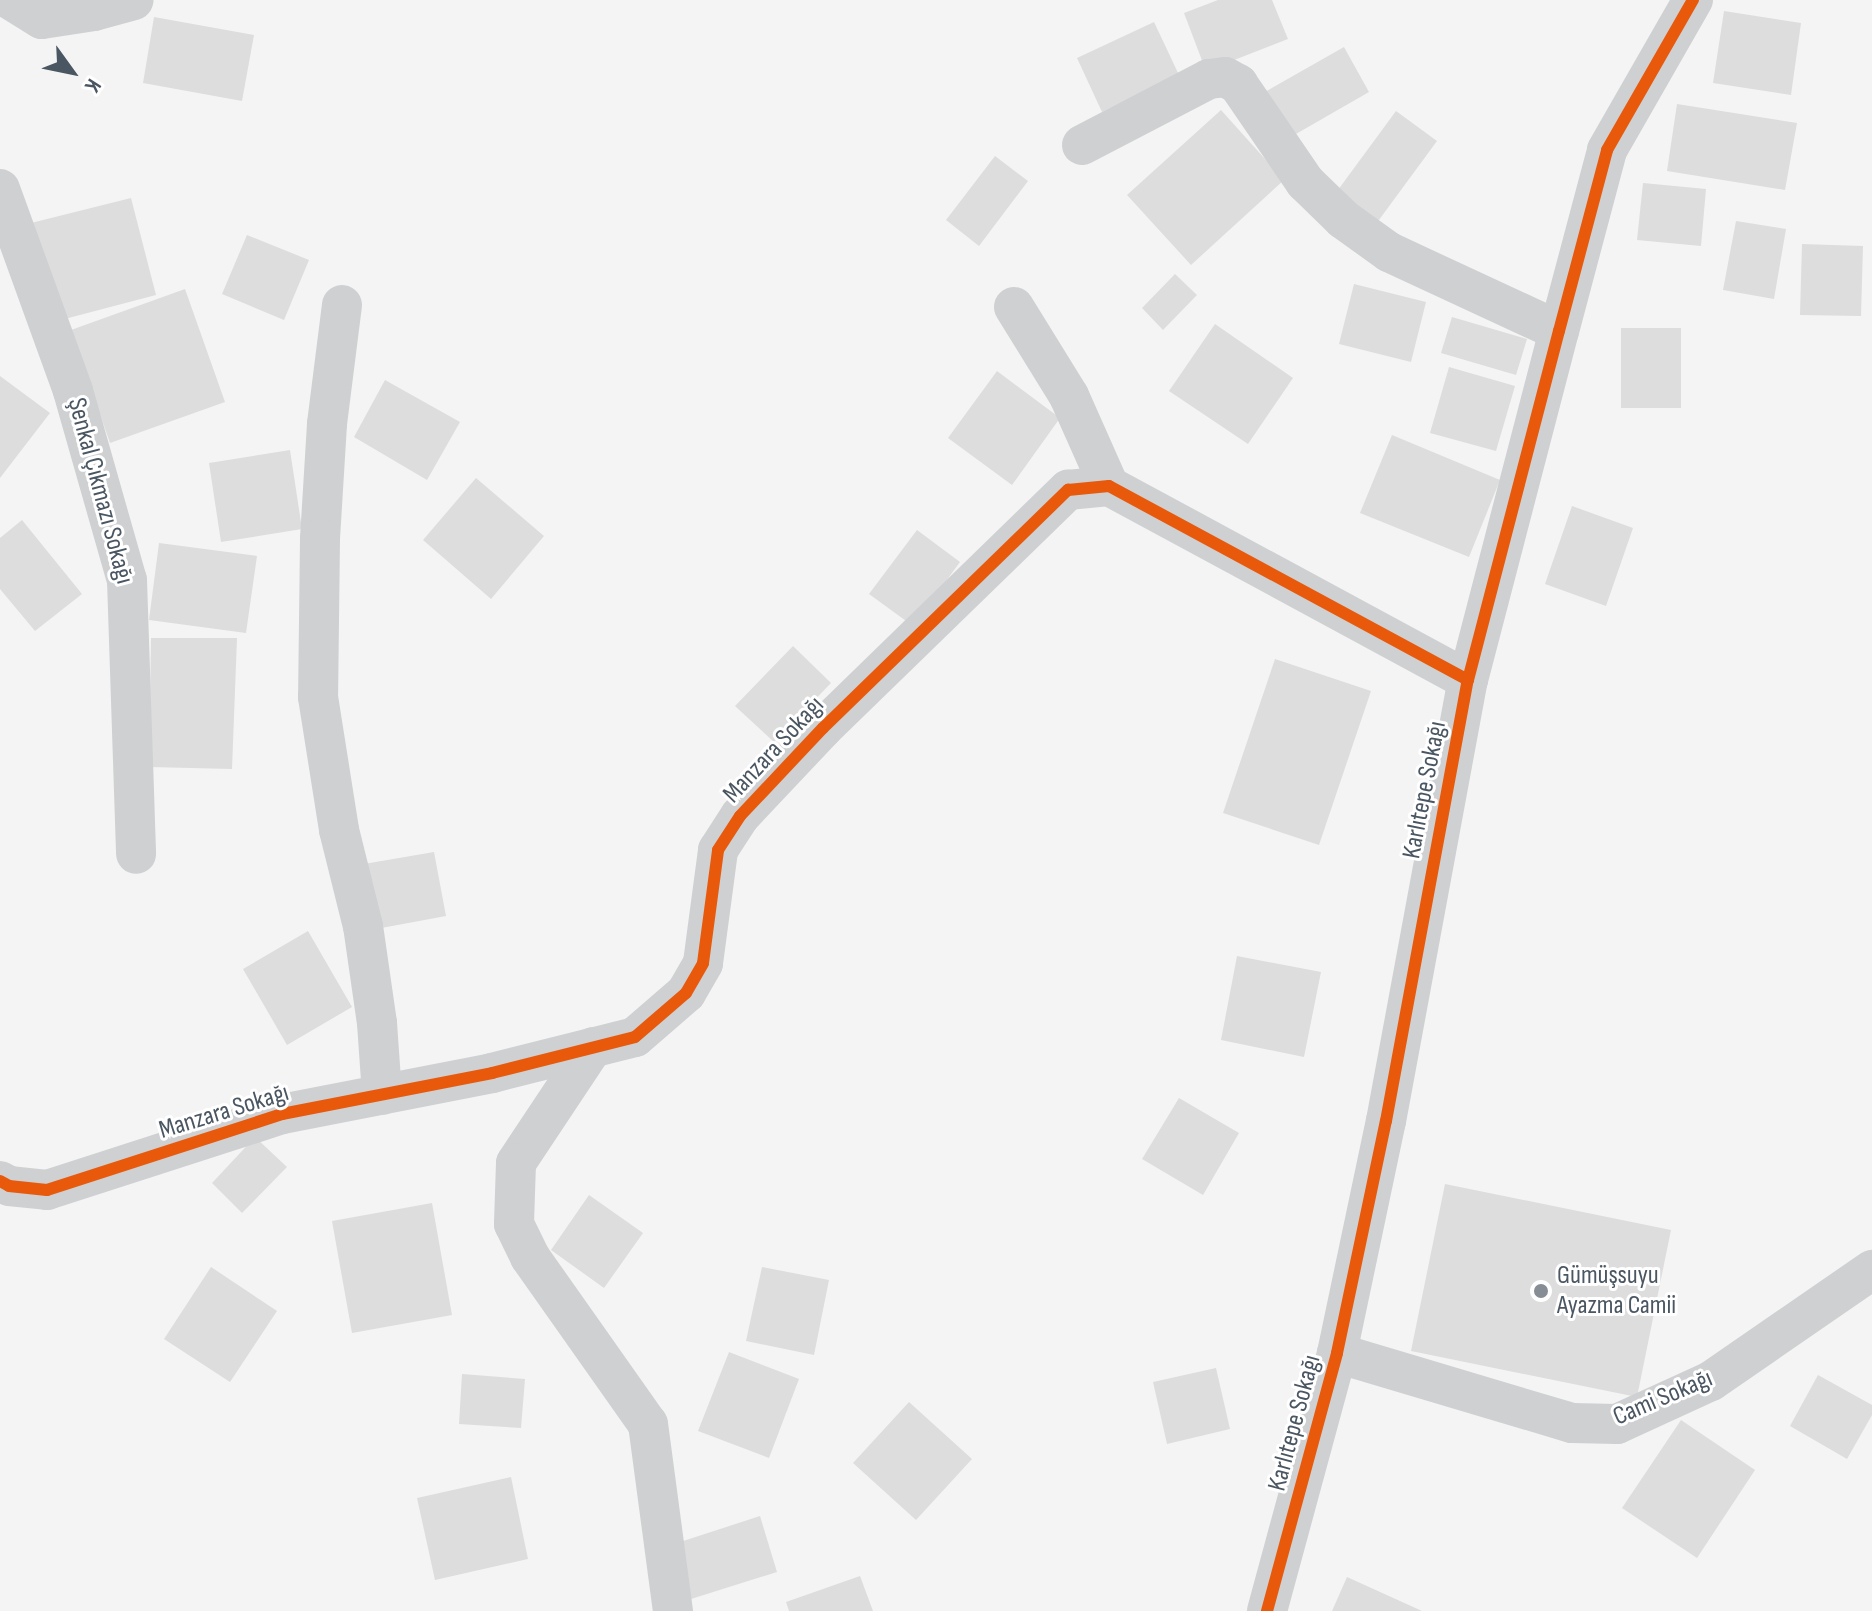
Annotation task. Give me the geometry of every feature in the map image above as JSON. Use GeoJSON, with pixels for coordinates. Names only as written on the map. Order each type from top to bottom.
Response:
{"type":"FeatureCollection","features":[{"type":"Feature","properties":{"kind":"street"},"geometry":{"type":"LineString","coordinates":[[11,0],[42,19],[94,11],[134,0]]}},
{"type":"Feature","properties":{"kind":"street","name":"Karlıtepe Sokağı"},"geometry":{"type":"LineString","coordinates":[[1267,1611],[1337,1353],[1386,1121],[1468,680],[1559,331],[1607,150],[1693,0]]}},
{"type":"Feature","properties":{"kind":"street"},"geometry":{"type":"LineString","coordinates":[[1082,145],[1209,79],[1225,77],[1238,84],[1305,182],[1343,219],[1389,252],[1559,331]]}},
{"type":"Feature","properties":{"kind":"street","name":"Şenkal Çıkmazı Sokağı"},"geometry":{"type":"LineString","coordinates":[[0,189],[73,391],[127,580],[136,854]]}},
{"type":"Feature","properties":{"kind":"street"},"geometry":{"type":"LineString","coordinates":[[342,305],[324,467],[318,697],[339,830],[363,926],[377,1023],[382,1095]]}},
{"type":"Feature","properties":{"kind":"street"},"geometry":{"type":"LineString","coordinates":[[1014,307],[1069,396],[1109,486],[1468,680]]}},
{"type":"Feature","properties":{"kind":"street","name":"Manzara Sokağı"},"geometry":{"type":"LineString","coordinates":[[0,1181],[9,1186],[47,1190],[282,1114],[382,1095],[635,1037],[686,993],[703,963],[718,850],[740,816],[823,728],[1068,490],[1109,486]]}},
{"type":"Feature","properties":{"kind":"street"},"geometry":{"type":"LineString","coordinates":[[593,1047],[516,1163],[514,1224],[530,1257],[648,1424],[673,1611]]}},
{"type":"Feature","properties":{"kind":"street","name":"Cami Sokağı"},"geometry":{"type":"LineString","coordinates":[[1337,1353],[1572,1423],[1617,1424],[1711,1381],[1872,1270]]}},
{"type":"Feature","properties":{"kind":"building"},"geometry":{"type":"Polygon","coordinates":[[[1218,0],[1272,0],[1288,39],[1206,71],[1184,13],[1218,0]]]}},
{"type":"Feature","properties":{"kind":"building"},"geometry":{"type":"Polygon","coordinates":[[[1724,11],[1801,23],[1791,95],[1713,83],[1724,11]]]}},
{"type":"Feature","properties":{"kind":"building"},"geometry":{"type":"Polygon","coordinates":[[[154,17],[254,35],[242,101],[143,83],[154,17]]]}},
{"type":"Feature","properties":{"kind":"building"},"geometry":{"type":"Polygon","coordinates":[[[1154,22],[1179,75],[1102,112],[1077,58],[1154,22]]]}},
{"type":"Feature","properties":{"kind":"building"},"geometry":{"type":"Polygon","coordinates":[[[1344,47],[1369,92],[1289,138],[1263,93],[1344,47]]]}},
{"type":"Feature","properties":{"kind":"building"},"geometry":{"type":"Polygon","coordinates":[[[1677,104],[1797,123],[1785,190],[1667,171],[1677,104]]]}},
{"type":"Feature","properties":{"kind":"building"},"geometry":{"type":"Polygon","coordinates":[[[1221,110],[1284,180],[1191,265],[1127,195],[1221,110]]]}},
{"type":"Feature","properties":{"kind":"building"},"geometry":{"type":"Polygon","coordinates":[[[1396,111],[1437,141],[1376,224],[1335,194],[1396,111]]]}},
{"type":"Feature","properties":{"kind":"building"},"geometry":{"type":"Polygon","coordinates":[[[995,156],[1028,181],[979,246],[946,220],[995,156]]]}},
{"type":"Feature","properties":{"kind":"building"},"geometry":{"type":"Polygon","coordinates":[[[1643,183],[1706,189],[1701,246],[1637,240],[1643,183]]]}},
{"type":"Feature","properties":{"kind":"building"},"geometry":{"type":"Polygon","coordinates":[[[131,198],[156,295],[57,321],[31,223],[131,198]]]}},
{"type":"Feature","properties":{"kind":"building"},"geometry":{"type":"Polygon","coordinates":[[[1736,221],[1786,229],[1774,299],[1723,290],[1736,221]]]}},
{"type":"Feature","properties":{"kind":"building"},"geometry":{"type":"Polygon","coordinates":[[[247,235],[309,260],[284,320],[222,294],[247,235]]]}},
{"type":"Feature","properties":{"kind":"building"},"geometry":{"type":"Polygon","coordinates":[[[1802,244],[1863,246],[1861,316],[1800,315],[1802,244]]]}},
{"type":"Feature","properties":{"kind":"building"},"geometry":{"type":"Polygon","coordinates":[[[1175,274],[1197,295],[1163,330],[1142,308],[1175,274]]]}},
{"type":"Feature","properties":{"kind":"building"},"geometry":{"type":"Polygon","coordinates":[[[1354,284],[1426,302],[1411,362],[1339,344],[1354,284]]]}},
{"type":"Feature","properties":{"kind":"building"},"geometry":{"type":"Polygon","coordinates":[[[185,289],[225,402],[110,443],[71,330],[185,289]]]}},
{"type":"Feature","properties":{"kind":"building"},"geometry":{"type":"Polygon","coordinates":[[[1452,317],[1527,339],[1516,375],[1441,353],[1452,317]]]}},
{"type":"Feature","properties":{"kind":"building"},"geometry":{"type":"Polygon","coordinates":[[[1215,324],[1293,378],[1248,444],[1169,391],[1215,324]]]}},
{"type":"Feature","properties":{"kind":"building"},"geometry":{"type":"Polygon","coordinates":[[[1621,328],[1681,328],[1681,408],[1621,408],[1621,328]]]}},
{"type":"Feature","properties":{"kind":"building"},"geometry":{"type":"Polygon","coordinates":[[[1449,367],[1515,386],[1496,451],[1430,433],[1449,367]]]}},
{"type":"Feature","properties":{"kind":"building"},"geometry":{"type":"Polygon","coordinates":[[[997,371],[1060,418],[1012,485],[948,438],[997,371]]]}},
{"type":"Feature","properties":{"kind":"building"},"geometry":{"type":"Polygon","coordinates":[[[0,376],[50,413],[0,478],[0,376]]]}},
{"type":"Feature","properties":{"kind":"building"},"geometry":{"type":"Polygon","coordinates":[[[385,380],[460,422],[427,480],[354,437],[385,380]]]}},
{"type":"Feature","properties":{"kind":"building"},"geometry":{"type":"Polygon","coordinates":[[[1392,435],[1500,480],[1469,557],[1360,513],[1392,435]]]}},
{"type":"Feature","properties":{"kind":"building"},"geometry":{"type":"Polygon","coordinates":[[[290,450],[302,529],[221,542],[209,463],[290,450]]]}},
{"type":"Feature","properties":{"kind":"building"},"geometry":{"type":"Polygon","coordinates":[[[476,478],[544,536],[491,599],[423,540],[476,478]]]}},
{"type":"Feature","properties":{"kind":"building"},"geometry":{"type":"Polygon","coordinates":[[[1572,506],[1633,528],[1606,606],[1545,584],[1572,506]]]}},
{"type":"Feature","properties":{"kind":"building"},"geometry":{"type":"Polygon","coordinates":[[[22,520],[82,594],[35,631],[0,589],[0,538],[22,520]]]}},
{"type":"Feature","properties":{"kind":"building"},"geometry":{"type":"Polygon","coordinates":[[[917,530],[960,562],[913,626],[869,594],[917,530]]]}},
{"type":"Feature","properties":{"kind":"building"},"geometry":{"type":"Polygon","coordinates":[[[159,543],[257,556],[246,633],[149,620],[159,543]]]}},
{"type":"Feature","properties":{"kind":"building"},"geometry":{"type":"Polygon","coordinates":[[[151,638],[237,638],[232,769],[149,767],[151,638]]]}},
{"type":"Feature","properties":{"kind":"building"},"geometry":{"type":"Polygon","coordinates":[[[793,646],[831,683],[774,742],[735,706],[793,646]]]}},
{"type":"Feature","properties":{"kind":"building"},"geometry":{"type":"Polygon","coordinates":[[[1275,659],[1371,691],[1319,845],[1223,813],[1275,659]]]}},
{"type":"Feature","properties":{"kind":"building"},"geometry":{"type":"Polygon","coordinates":[[[434,852],[446,916],[376,929],[364,864],[434,852]]]}},
{"type":"Feature","properties":{"kind":"building"},"geometry":{"type":"Polygon","coordinates":[[[308,931],[352,1007],[287,1045],[243,969],[308,931]]]}},
{"type":"Feature","properties":{"kind":"building"},"geometry":{"type":"Polygon","coordinates":[[[1237,956],[1321,972],[1304,1057],[1221,1040],[1237,956]]]}},
{"type":"Feature","properties":{"kind":"building"},"geometry":{"type":"Polygon","coordinates":[[[1179,1098],[1239,1133],[1203,1195],[1142,1159],[1179,1098]]]}},
{"type":"Feature","properties":{"kind":"building"},"geometry":{"type":"Polygon","coordinates":[[[255,1137],[287,1167],[242,1213],[212,1183],[255,1137]]]}},
{"type":"Feature","properties":{"kind":"building","name":"Gümüşsuyu Ayazma Camii"},"geometry":{"type":"Polygon","coordinates":[[[1445,1184],[1671,1230],[1637,1397],[1411,1351],[1445,1184]]]}},
{"type":"Feature","properties":{"kind":"building"},"geometry":{"type":"Polygon","coordinates":[[[589,1195],[643,1233],[604,1288],[551,1250],[589,1195]]]}},
{"type":"Feature","properties":{"kind":"building"},"geometry":{"type":"Polygon","coordinates":[[[432,1203],[452,1315],[352,1333],[332,1221],[432,1203]]]}},
{"type":"Feature","properties":{"kind":"building"},"geometry":{"type":"Polygon","coordinates":[[[211,1267],[277,1311],[230,1382],[164,1339],[211,1267]]]}},
{"type":"Feature","properties":{"kind":"building"},"geometry":{"type":"Polygon","coordinates":[[[762,1267],[829,1280],[814,1355],[746,1341],[762,1267]]]}},
{"type":"Feature","properties":{"kind":"building"},"geometry":{"type":"Polygon","coordinates":[[[729,1352],[799,1379],[769,1458],[698,1431],[729,1352]]]}},
{"type":"Feature","properties":{"kind":"building"},"geometry":{"type":"Polygon","coordinates":[[[1216,1368],[1230,1429],[1167,1444],[1153,1382],[1216,1368]]]}},
{"type":"Feature","properties":{"kind":"building"},"geometry":{"type":"Polygon","coordinates":[[[462,1374],[525,1379],[521,1428],[459,1424],[462,1374]]]}},
{"type":"Feature","properties":{"kind":"building"},"geometry":{"type":"Polygon","coordinates":[[[1818,1375],[1872,1405],[1872,1415],[1847,1459],[1790,1426],[1818,1375]]]}},
{"type":"Feature","properties":{"kind":"building"},"geometry":{"type":"Polygon","coordinates":[[[909,1402],[972,1459],[916,1520],[853,1463],[909,1402]]]}},
{"type":"Feature","properties":{"kind":"building"},"geometry":{"type":"Polygon","coordinates":[[[1681,1420],[1755,1470],[1697,1558],[1622,1508],[1681,1420]]]}},
{"type":"Feature","properties":{"kind":"building"},"geometry":{"type":"Polygon","coordinates":[[[511,1477],[528,1559],[435,1580],[417,1498],[511,1477]]]}},
{"type":"Feature","properties":{"kind":"building"},"geometry":{"type":"Polygon","coordinates":[[[760,1516],[777,1572],[691,1599],[674,1544],[760,1516]]]}},
{"type":"Feature","properties":{"kind":"building"},"geometry":{"type":"Polygon","coordinates":[[[860,1576],[873,1611],[789,1611],[786,1602],[860,1576]]]}},
{"type":"Feature","properties":{"kind":"building"},"geometry":{"type":"Polygon","coordinates":[[[1347,1577],[1422,1611],[1332,1611],[1347,1577]]]}},
{"type":"Feature","properties":{"kind":"cycle path"},"geometry":{"type":"LineString","coordinates":[[1267,1611],[1337,1353],[1386,1121],[1468,680],[1559,331],[1607,150],[1693,0]]}},
{"type":"Feature","properties":{"kind":"cycle path"},"geometry":{"type":"LineString","coordinates":[[0,1181],[9,1186],[47,1190],[282,1114],[492,1073],[635,1037],[686,993],[703,963],[718,850],[740,816],[823,728],[1068,490],[1109,486],[1468,680]]}},
{"type":"Feature","properties":{"kind":"place","name":"Gümüşsuyu Ayazma Camii"},"geometry":{"type":"Point","coordinates":[1541,1291]}}]}
